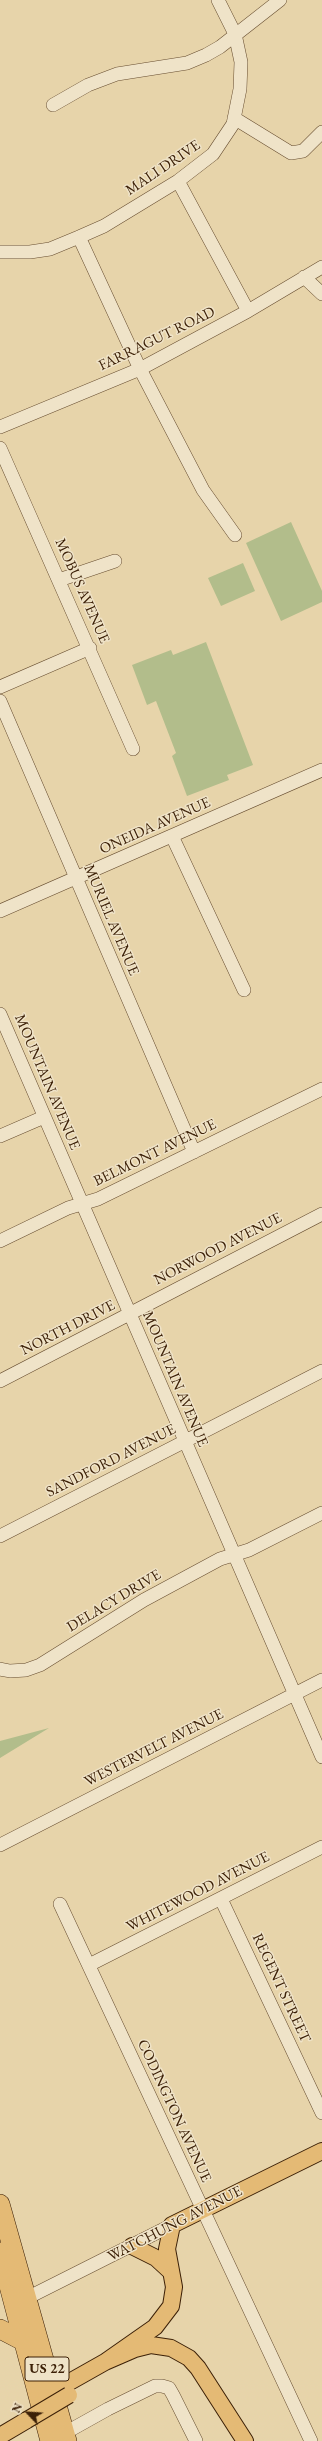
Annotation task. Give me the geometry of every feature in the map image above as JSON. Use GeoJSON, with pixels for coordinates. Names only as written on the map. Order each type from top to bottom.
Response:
{"type":"FeatureCollection","features":[{"type":"Feature","properties":{"kind":"highway","name":"US 22"},"geometry":{"type":"LineString","coordinates":[[0,2204],[27,2298],[61,2438]]}},
{"type":"Feature","properties":{"kind":"highway","name":"US 22"},"geometry":{"type":"LineString","coordinates":[[0,2252],[23,2341],[61,2438]]}},
{"type":"Feature","properties":{"kind":"highway"},"geometry":{"type":"LineString","coordinates":[[0,2308],[9,2288]]}},
{"type":"Feature","properties":{"kind":"highway"},"geometry":{"type":"LineString","coordinates":[[0,2329],[23,2341]]}},
{"type":"Feature","properties":{"kind":"main road","name":"WATCHUNG AVENUE"},"geometry":{"type":"LineString","coordinates":[[172,2225],[322,2151]]}},
{"type":"Feature","properties":{"kind":"main road"},"geometry":{"type":"LineString","coordinates":[[68,2390],[155,2327],[165,2316],[171,2306],[174,2294],[168,2249],[172,2225]]}},
{"type":"Feature","properties":{"kind":"main road"},"geometry":{"type":"LineString","coordinates":[[132,2246],[156,2258],[170,2270]]}},
{"type":"Feature","properties":{"kind":"main road"},"geometry":{"type":"LineString","coordinates":[[105,2362],[135,2348],[151,2346],[171,2348],[183,2354],[198,2368],[245,2441]]}},
{"type":"Feature","properties":{"kind":"main road"},"geometry":{"type":"LineString","coordinates":[[0,2436],[26,2414],[68,2390],[136,2358],[151,2356],[168,2358],[182,2366],[193,2378],[234,2441]]}},
{"type":"Feature","properties":{"kind":"main road"},"geometry":{"type":"LineString","coordinates":[[0,2423],[26,2414]]}},
{"type":"Feature","properties":{"kind":"street","name":"MALI DRIVE"},"geometry":{"type":"LineString","coordinates":[[0,252],[30,252],[50,249],[104,226],[178,181],[213,154],[224,139],[234,118],[240,89],[241,62],[235,34],[218,0]]}},
{"type":"Feature","properties":{"kind":"street"},"geometry":{"type":"LineString","coordinates":[[53,105],[88,85],[118,74],[187,63],[220,47],[280,0]]}},
{"type":"Feature","properties":{"kind":"street"},"geometry":{"type":"LineString","coordinates":[[234,118],[291,152],[303,151],[322,132]]}},
{"type":"Feature","properties":{"kind":"street"},"geometry":{"type":"LineString","coordinates":[[178,181],[248,311]]}},
{"type":"Feature","properties":{"kind":"street"},"geometry":{"type":"LineString","coordinates":[[79,237],[140,368],[203,490],[234,535]]}},
{"type":"Feature","properties":{"kind":"street","name":"FARRAGUT ROAD"},"geometry":{"type":"LineString","coordinates":[[0,427],[140,368],[248,311],[322,267]]}},
{"type":"Feature","properties":{"kind":"street"},"geometry":{"type":"LineString","coordinates":[[304,277],[322,294]]}},
{"type":"Feature","properties":{"kind":"street","name":"MOBUS AVENUE"},"geometry":{"type":"LineString","coordinates":[[0,448],[90,648],[133,748]]}},
{"type":"Feature","properties":{"kind":"street"},"geometry":{"type":"LineString","coordinates":[[59,580],[115,561]]}},
{"type":"Feature","properties":{"kind":"street"},"geometry":{"type":"LineString","coordinates":[[0,687],[90,648]]}},
{"type":"Feature","properties":{"kind":"street","name":"MURIEL AVENUE"},"geometry":{"type":"LineString","coordinates":[[0,701],[194,1152]]}},
{"type":"Feature","properties":{"kind":"street","name":"ONEIDA AVENUE"},"geometry":{"type":"LineString","coordinates":[[0,911],[322,770]]}},
{"type":"Feature","properties":{"kind":"street"},"geometry":{"type":"LineString","coordinates":[[172,836],[244,990]]}},
{"type":"Feature","properties":{"kind":"street","name":"MOUNTAIN AVENUE"},"geometry":{"type":"LineString","coordinates":[[1,1020],[322,1757]]}},
{"type":"Feature","properties":{"kind":"street","name":"BELMONT AVENUE"},"geometry":{"type":"LineString","coordinates":[[0,1241],[82,1204],[98,1199],[322,1089]]}},
{"type":"Feature","properties":{"kind":"street"},"geometry":{"type":"LineString","coordinates":[[0,1136],[44,1117]]}},
{"type":"Feature","properties":{"kind":"street","name":"NORWOOD AVENUE"},"geometry":{"type":"LineString","coordinates":[[130,1314],[144,1304],[322,1214]]}},
{"type":"Feature","properties":{"kind":"street","name":"NORTH DRIVE"},"geometry":{"type":"LineString","coordinates":[[0,1381],[130,1314]]}},
{"type":"Feature","properties":{"kind":"street","name":"SANDFORD AVENUE"},"geometry":{"type":"LineString","coordinates":[[0,1536],[322,1371]]}},
{"type":"Feature","properties":{"kind":"street","name":"DELACY DRIVE"},"geometry":{"type":"LineString","coordinates":[[5,1670],[26,1670],[54,1657],[144,1600],[220,1559],[234,1555],[322,1512]]}},
{"type":"Feature","properties":{"kind":"street","name":"WESTERVELT AVENUE"},"geometry":{"type":"LineString","coordinates":[[0,1845],[322,1680]]}},
{"type":"Feature","properties":{"kind":"street","name":"WHITEWOOD AVENUE"},"geometry":{"type":"LineString","coordinates":[[89,1966],[322,1847]]}},
{"type":"Feature","properties":{"kind":"street","name":"REGENT STREET"},"geometry":{"type":"LineString","coordinates":[[221,1899],[322,2113]]}},
{"type":"Feature","properties":{"kind":"street","name":"CODINGTON AVENUE"},"geometry":{"type":"LineString","coordinates":[[60,1904],[311,2441]]}},
{"type":"Feature","properties":{"kind":"street","name":"WATCHUNG AVENUE"},"geometry":{"type":"LineString","coordinates":[[27,2298],[172,2225]]}},
{"type":"Feature","properties":{"kind":"street"},"geometry":{"type":"LineString","coordinates":[[61,2438],[155,2386],[169,2388],[196,2441]]}},
{"type":"Feature","properties":{"kind":"green space"},"geometry":{"type":"Polygon","coordinates":[[[291,522],[322,591],[322,602],[281,621],[246,543],[291,522]]]}},
{"type":"Feature","properties":{"kind":"green space"},"geometry":{"type":"Polygon","coordinates":[[[243,563],[255,591],[221,606],[208,578],[243,563]]]}},
{"type":"Feature","properties":{"kind":"green space"},"geometry":{"type":"Polygon","coordinates":[[[206,642],[253,765],[227,775],[229,780],[187,796],[172,756],[176,753],[156,701],[147,705],[132,665],[171,650],[173,655],[206,642]]]}},
{"type":"Feature","properties":{"kind":"green space"},"geometry":{"type":"Polygon","coordinates":[[[49,1728],[0,1758],[0,1741],[49,1728]]]}}]}
